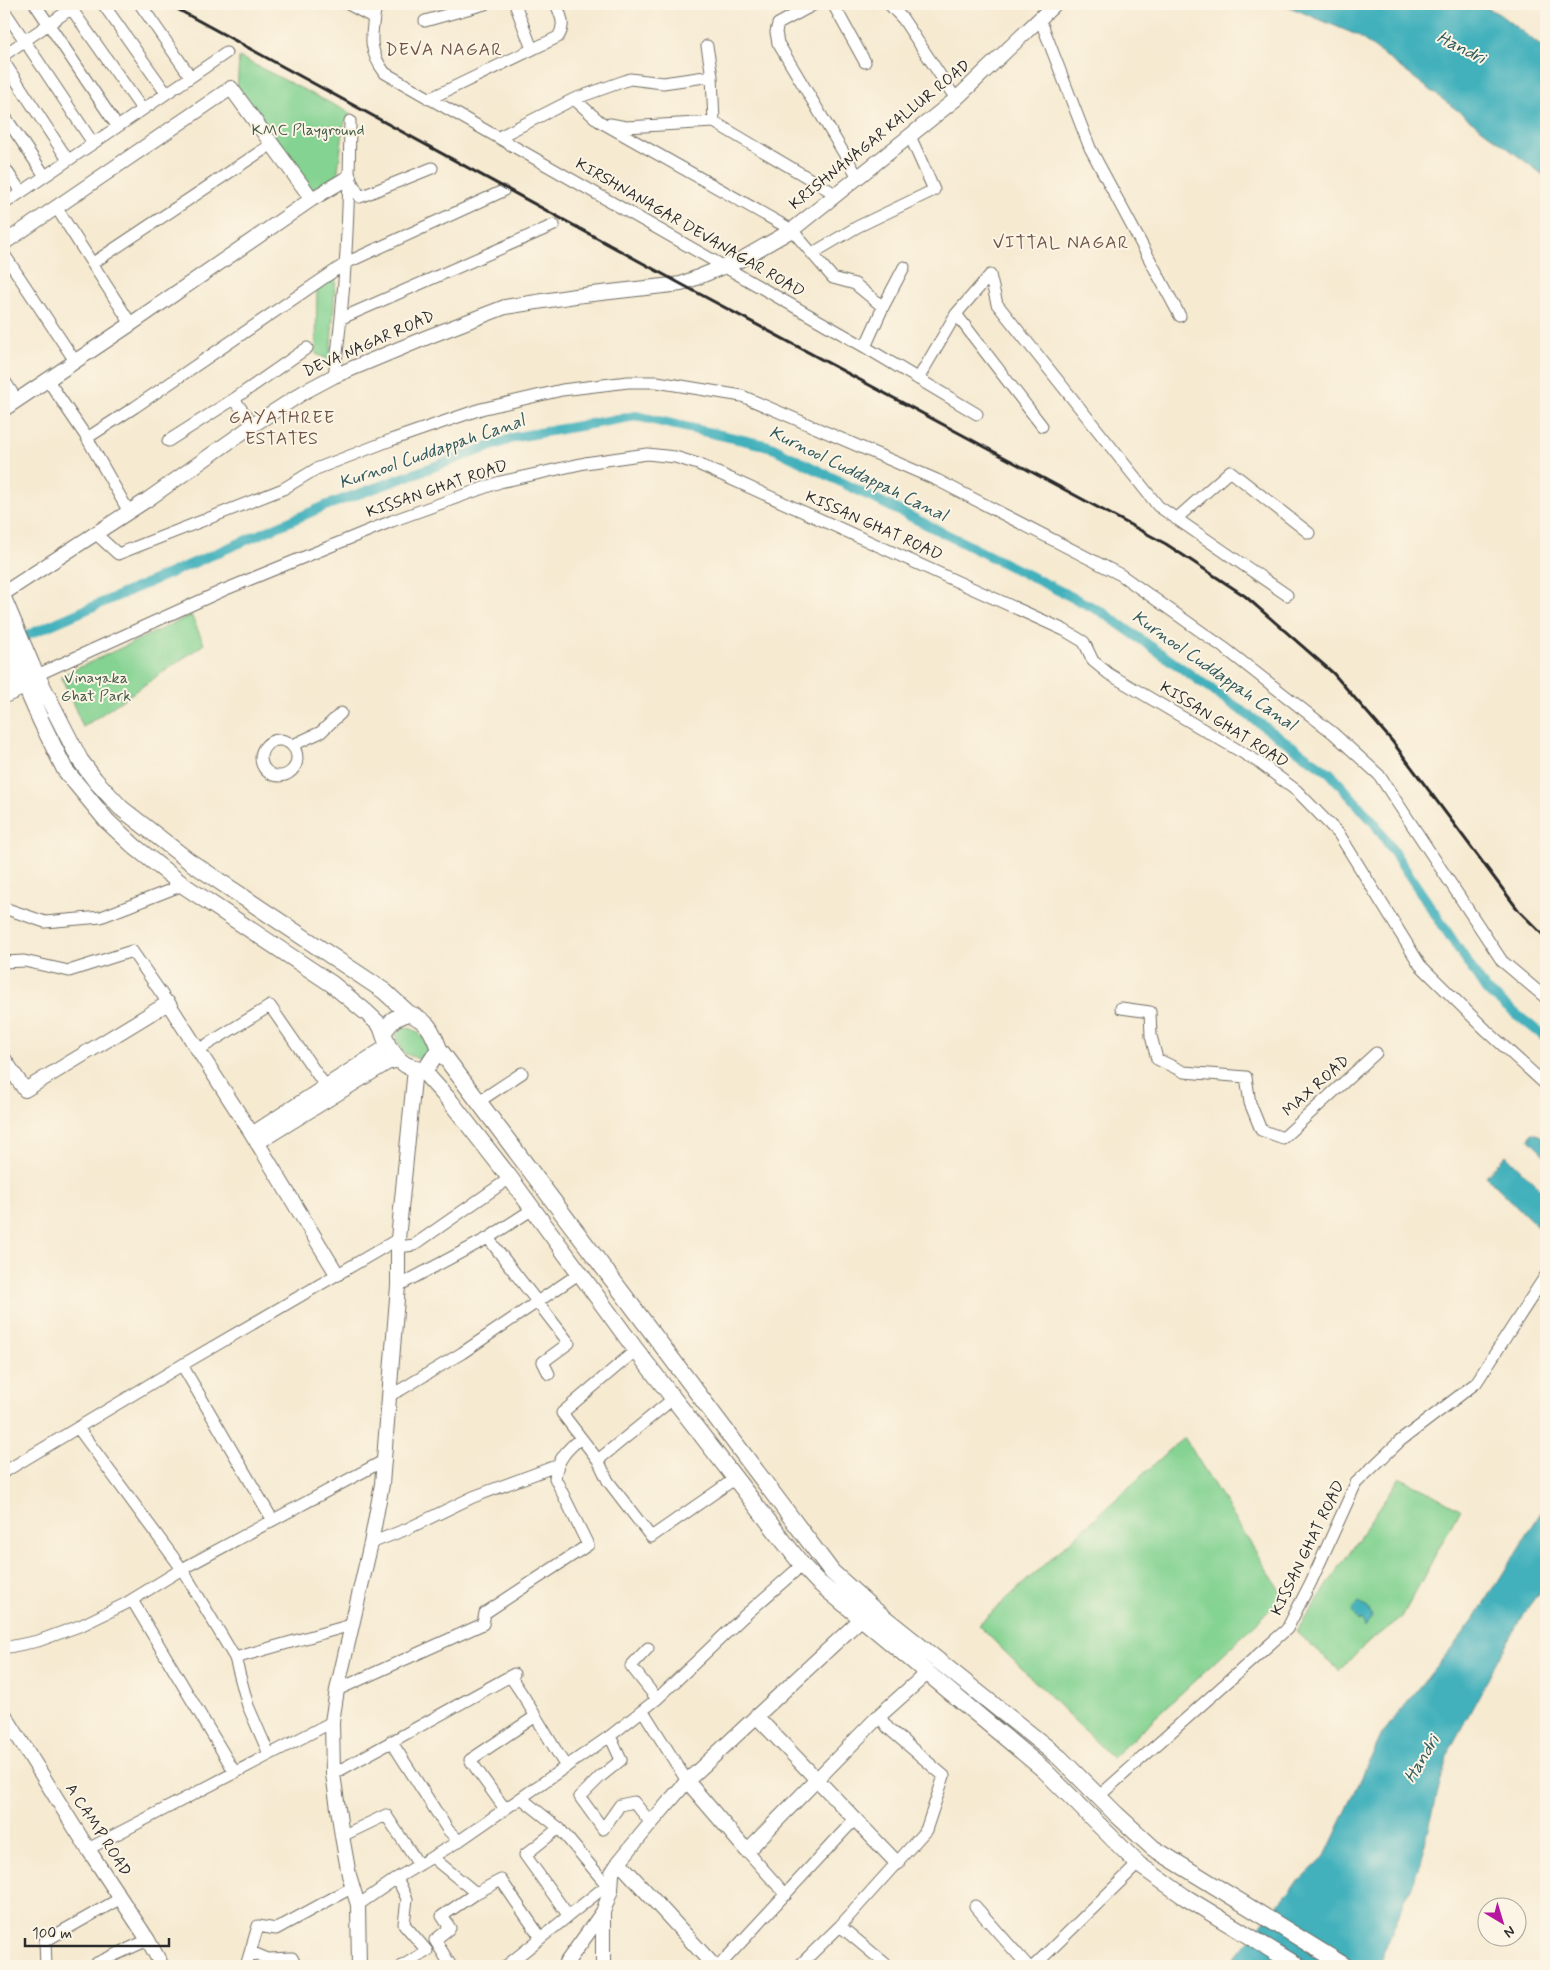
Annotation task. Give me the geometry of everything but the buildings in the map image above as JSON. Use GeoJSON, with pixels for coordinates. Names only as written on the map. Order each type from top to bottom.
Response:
{"type":"FeatureCollection","features":[{"type":"Feature","properties":{"kind":"main road"},"geometry":{"type":"LineString","coordinates":[[4,600],[27,675],[65,770],[107,820],[135,847],[183,885],[332,984],[381,1026],[386,1039],[399,1060],[419,1070],[450,1101],[510,1178],[636,1350],[802,1565],[818,1582],[866,1613],[1060,1758],[1098,1797],[1153,1848],[1345,1966]]}},
{"type":"Feature","properties":{"kind":"main road"},"geometry":{"type":"LineString","coordinates":[[4,637],[80,760],[95,780],[121,808],[189,861],[384,991],[408,1013],[421,1018],[433,1030],[439,1049],[478,1102],[710,1409],[822,1561],[866,1613],[926,1674],[1043,1769],[1138,1864],[1185,1897],[1298,1966]]}},
{"type":"Feature","properties":{"kind":"main road"},"geometry":{"type":"LineString","coordinates":[[386,1039],[394,1019],[408,1013]]}},
{"type":"Feature","properties":{"kind":"main road"},"geometry":{"type":"LineString","coordinates":[[419,1070],[439,1049]]}},
{"type":"Feature","properties":{"kind":"main road"},"geometry":{"type":"LineString","coordinates":[[1101,1829],[1116,1814]]}},
{"type":"Feature","properties":{"kind":"street"},"geometry":{"type":"LineString","coordinates":[[35,4],[117,126]]}},
{"type":"Feature","properties":{"kind":"street"},"geometry":{"type":"LineString","coordinates":[[103,4],[166,93]]}},
{"type":"Feature","properties":{"kind":"street"},"geometry":{"type":"LineString","coordinates":[[140,4],[190,76]]}},
{"type":"Feature","properties":{"kind":"street"},"geometry":{"type":"LineString","coordinates":[[348,4],[374,18],[376,4]]}},
{"type":"Feature","properties":{"kind":"street"},"geometry":{"type":"LineString","coordinates":[[425,21],[484,4]]}},
{"type":"Feature","properties":{"kind":"street"},"geometry":{"type":"LineString","coordinates":[[514,4],[532,49]]}},
{"type":"Feature","properties":{"kind":"street"},"geometry":{"type":"LineString","coordinates":[[429,99],[558,37],[562,31],[563,24],[556,4]]}},
{"type":"Feature","properties":{"kind":"street"},"geometry":{"type":"LineString","coordinates":[[815,4],[778,24],[776,32],[778,43],[858,177]]}},
{"type":"Feature","properties":{"kind":"street"},"geometry":{"type":"LineString","coordinates":[[833,4],[865,62]]}},
{"type":"Feature","properties":{"kind":"street"},"geometry":{"type":"LineString","coordinates":[[888,4],[903,19],[956,99]]}},
{"type":"Feature","properties":{"kind":"street","name":"KRISHNANAGAR KALLUR ROAD"},"geometry":{"type":"LineString","coordinates":[[792,230],[956,99],[1056,4]]}},
{"type":"Feature","properties":{"kind":"street"},"geometry":{"type":"LineString","coordinates":[[4,55],[72,5],[142,109]]}},
{"type":"Feature","properties":{"kind":"street"},"geometry":{"type":"LineString","coordinates":[[4,10],[93,143]]}},
{"type":"Feature","properties":{"kind":"street","name":"KIRSHNANAGAR DEVANAGAR ROAD"},"geometry":{"type":"LineString","coordinates":[[374,18],[371,42],[376,60],[385,73],[865,346],[977,414]]}},
{"type":"Feature","properties":{"kind":"street"},"geometry":{"type":"LineString","coordinates":[[1040,19],[1090,148],[1180,316]]}},
{"type":"Feature","properties":{"kind":"street"},"geometry":{"type":"LineString","coordinates":[[708,46],[712,76],[714,122]]}},
{"type":"Feature","properties":{"kind":"street"},"geometry":{"type":"LineString","coordinates":[[4,204],[226,53]]}},
{"type":"Feature","properties":{"kind":"street"},"geometry":{"type":"LineString","coordinates":[[4,62],[68,160]]}},
{"type":"Feature","properties":{"kind":"street"},"geometry":{"type":"LineString","coordinates":[[499,137],[574,99],[630,79],[663,83],[712,76]]}},
{"type":"Feature","properties":{"kind":"street"},"geometry":{"type":"LineString","coordinates":[[4,243],[231,88],[312,199]]}},
{"type":"Feature","properties":{"kind":"street"},"geometry":{"type":"LineString","coordinates":[[574,99],[599,121],[792,230],[813,252],[833,278],[855,284],[883,307]]}},
{"type":"Feature","properties":{"kind":"street"},"geometry":{"type":"LineString","coordinates":[[4,115],[45,176]]}},
{"type":"Feature","properties":{"kind":"street"},"geometry":{"type":"LineString","coordinates":[[334,376],[342,318],[346,264],[350,121]]}},
{"type":"Feature","properties":{"kind":"street"},"geometry":{"type":"LineString","coordinates":[[599,121],[626,127],[714,122],[836,196]]}},
{"type":"Feature","properties":{"kind":"street"},"geometry":{"type":"LineString","coordinates":[[813,252],[857,227],[934,190],[910,136]]}},
{"type":"Feature","properties":{"kind":"street"},"geometry":{"type":"LineString","coordinates":[[93,264],[272,144]]}},
{"type":"Feature","properties":{"kind":"street"},"geometry":{"type":"LineString","coordinates":[[4,167],[21,192]]}},
{"type":"Feature","properties":{"kind":"street"},"geometry":{"type":"LineString","coordinates":[[349,177],[360,198],[432,168]]}},
{"type":"Feature","properties":{"kind":"street"},"geometry":{"type":"LineString","coordinates":[[4,408],[132,324],[312,199],[349,177]]}},
{"type":"Feature","properties":{"kind":"street"},"geometry":{"type":"LineString","coordinates":[[87,438],[135,408],[346,264],[504,191]]}},
{"type":"Feature","properties":{"kind":"street"},"geometry":{"type":"LineString","coordinates":[[56,207],[132,324]]}},
{"type":"Feature","properties":{"kind":"street"},"geometry":{"type":"LineString","coordinates":[[342,318],[554,225]]}},
{"type":"Feature","properties":{"kind":"street","name":"DEVA NAGAR ROAD"},"geometry":{"type":"LineString","coordinates":[[4,592],[129,512],[253,425],[304,392],[334,376],[505,307],[575,296],[682,284],[740,260],[792,230]]}},
{"type":"Feature","properties":{"kind":"street"},"geometry":{"type":"LineString","coordinates":[[4,254],[75,361]]}},
{"type":"Feature","properties":{"kind":"street"},"geometry":{"type":"LineString","coordinates":[[865,346],[904,267]]}},
{"type":"Feature","properties":{"kind":"street"},"geometry":{"type":"LineString","coordinates":[[918,379],[956,314],[990,275],[997,304],[1158,506],[1287,596]]}},
{"type":"Feature","properties":{"kind":"street"},"geometry":{"type":"LineString","coordinates":[[956,314],[1042,426]]}},
{"type":"Feature","properties":{"kind":"street"},"geometry":{"type":"LineString","coordinates":[[168,441],[234,399],[307,348]]}},
{"type":"Feature","properties":{"kind":"street"},"geometry":{"type":"LineString","coordinates":[[47,379],[87,438],[129,512]]}},
{"type":"Feature","properties":{"kind":"street"},"geometry":{"type":"LineString","coordinates":[[4,380],[17,400]]}},
{"type":"Feature","properties":{"kind":"street"},"geometry":{"type":"LineString","coordinates":[[96,534],[118,554],[283,489],[316,469],[391,440],[481,409],[562,390],[628,382],[657,382],[742,396],[937,480],[1112,571],[1227,650],[1334,733],[1380,775],[1502,961],[1546,998]]}},
{"type":"Feature","properties":{"kind":"street"},"geometry":{"type":"LineString","coordinates":[[234,399],[253,425]]}},
{"type":"Feature","properties":{"kind":"street","name":"KISSAN GHAT ROAD"},"geometry":{"type":"LineString","coordinates":[[27,675],[224,590],[392,521],[500,482],[585,463],[647,454],[675,456],[698,464],[1064,630],[1084,642],[1093,661],[1109,674],[1260,763],[1297,791],[1339,834],[1420,965],[1486,1030],[1546,1085]]}},
{"type":"Feature","properties":{"kind":"street"},"geometry":{"type":"LineString","coordinates":[[1176,518],[1230,471],[1309,533]]}},
{"type":"Feature","properties":{"kind":"street"},"geometry":{"type":"LineString","coordinates":[[4,685],[27,675]]}},
{"type":"Feature","properties":{"kind":"street"},"geometry":{"type":"LineString","coordinates":[[4,696],[27,675]]}},
{"type":"Feature","properties":{"kind":"street"},"geometry":{"type":"LineString","coordinates":[[293,745],[321,732],[341,713]]}},
{"type":"Feature","properties":{"kind":"street"},"geometry":{"type":"LineString","coordinates":[[4,908],[45,922],[101,917],[183,885]]}},
{"type":"Feature","properties":{"kind":"street"},"geometry":{"type":"LineString","coordinates":[[4,962],[24,961],[69,971],[132,951],[168,1002],[337,1274]]}},
{"type":"Feature","properties":{"kind":"street"},"geometry":{"type":"LineString","coordinates":[[4,1059],[25,1090],[168,1002]]}},
{"type":"Feature","properties":{"kind":"street"},"geometry":{"type":"LineString","coordinates":[[198,1050],[270,1006],[328,1092]]}},
{"type":"Feature","properties":{"kind":"street","name":"MAX ROAD"},"geometry":{"type":"LineString","coordinates":[[1121,1008],[1150,1012],[1150,1036],[1157,1059],[1184,1072],[1246,1077],[1250,1103],[1261,1130],[1283,1138],[1376,1053]]}},
{"type":"Feature","properties":{"kind":"street"},"geometry":{"type":"LineString","coordinates":[[328,1092],[386,1039]]}},
{"type":"Feature","properties":{"kind":"street"},"geometry":{"type":"LineString","coordinates":[[254,1139],[328,1092],[387,1063],[399,1060]]}},
{"type":"Feature","properties":{"kind":"street"},"geometry":{"type":"LineString","coordinates":[[359,1966],[358,1905],[349,1875],[333,1774],[332,1722],[337,1690],[371,1543],[382,1484],[398,1286],[398,1243],[419,1070]]}},
{"type":"Feature","properties":{"kind":"street"},"geometry":{"type":"LineString","coordinates":[[478,1102],[522,1073]]}},
{"type":"Feature","properties":{"kind":"street"},"geometry":{"type":"LineString","coordinates":[[4,1472],[182,1364],[337,1274],[398,1243],[414,1245],[510,1178]]}},
{"type":"Feature","properties":{"kind":"street"},"geometry":{"type":"LineString","coordinates":[[398,1286],[488,1238],[532,1209]]}},
{"type":"Feature","properties":{"kind":"street"},"geometry":{"type":"LineString","coordinates":[[488,1238],[569,1343],[543,1362],[549,1374]]}},
{"type":"Feature","properties":{"kind":"street"},"geometry":{"type":"LineString","coordinates":[[390,1395],[462,1353],[580,1272]]}},
{"type":"Feature","properties":{"kind":"street","name":"KISSAN GHAT ROAD"},"geometry":{"type":"LineString","coordinates":[[1098,1797],[1287,1629],[1311,1582],[1356,1483],[1400,1441],[1476,1383],[1546,1275]]}},
{"type":"Feature","properties":{"kind":"street"},"geometry":{"type":"LineString","coordinates":[[636,1350],[562,1413],[598,1460],[608,1481],[651,1537],[736,1478]]}},
{"type":"Feature","properties":{"kind":"street"},"geometry":{"type":"LineString","coordinates":[[182,1364],[272,1519]]}},
{"type":"Feature","properties":{"kind":"street"},"geometry":{"type":"LineString","coordinates":[[598,1460],[674,1398]]}},
{"type":"Feature","properties":{"kind":"street"},"geometry":{"type":"LineString","coordinates":[[78,1428],[182,1569],[235,1658],[248,1706],[269,1754]]}},
{"type":"Feature","properties":{"kind":"street"},"geometry":{"type":"LineString","coordinates":[[337,1690],[483,1624],[485,1613],[588,1545],[555,1478],[556,1466],[568,1448],[581,1438]]}},
{"type":"Feature","properties":{"kind":"street"},"geometry":{"type":"LineString","coordinates":[[4,1648],[38,1641],[82,1625],[132,1600],[182,1569],[272,1519],[383,1461]]}},
{"type":"Feature","properties":{"kind":"street"},"geometry":{"type":"LineString","coordinates":[[371,1543],[407,1529],[473,1497],[556,1466]]}},
{"type":"Feature","properties":{"kind":"street"},"geometry":{"type":"LineString","coordinates":[[358,1905],[397,1878],[460,1841],[610,1736],[657,1699],[743,1617],[802,1565]]}},
{"type":"Feature","properties":{"kind":"street"},"geometry":{"type":"LineString","coordinates":[[132,1600],[234,1771]]}},
{"type":"Feature","properties":{"kind":"street"},"geometry":{"type":"LineString","coordinates":[[603,1966],[603,1912],[612,1873],[619,1862],[688,1781],[866,1613]]}},
{"type":"Feature","properties":{"kind":"street"},"geometry":{"type":"LineString","coordinates":[[235,1658],[351,1625]]}},
{"type":"Feature","properties":{"kind":"street"},"geometry":{"type":"LineString","coordinates":[[648,1648],[631,1666],[657,1699]]}},
{"type":"Feature","properties":{"kind":"street"},"geometry":{"type":"LineString","coordinates":[[747,1851],[879,1716],[926,1674]]}},
{"type":"Feature","properties":{"kind":"street"},"geometry":{"type":"LineString","coordinates":[[333,1774],[391,1740],[512,1675],[566,1767]]}},
{"type":"Feature","properties":{"kind":"street"},"geometry":{"type":"LineString","coordinates":[[642,1711],[688,1781],[786,1894]]}},
{"type":"Feature","properties":{"kind":"street","name":"A CAMP ROAD"},"geometry":{"type":"LineString","coordinates":[[4,1714],[148,1940],[162,1966]]}},
{"type":"Feature","properties":{"kind":"street"},"geometry":{"type":"LineString","coordinates":[[505,1809],[470,1760],[536,1716]]}},
{"type":"Feature","properties":{"kind":"street"},"geometry":{"type":"LineString","coordinates":[[756,1716],[854,1820],[898,1863]]}},
{"type":"Feature","properties":{"kind":"street"},"geometry":{"type":"LineString","coordinates":[[798,1966],[840,1926],[926,1830],[944,1776],[888,1728],[879,1716]]}},
{"type":"Feature","properties":{"kind":"street"},"geometry":{"type":"LineString","coordinates":[[88,1848],[332,1722]]}},
{"type":"Feature","properties":{"kind":"street"},"geometry":{"type":"LineString","coordinates":[[610,1736],[621,1760],[580,1797],[602,1829],[620,1805],[634,1802],[651,1823]]}},
{"type":"Feature","properties":{"kind":"street"},"geometry":{"type":"LineString","coordinates":[[391,1740],[448,1830],[460,1841]]}},
{"type":"Feature","properties":{"kind":"street"},"geometry":{"type":"LineString","coordinates":[[521,1798],[559,1828],[609,1887]]}},
{"type":"Feature","properties":{"kind":"street"},"geometry":{"type":"LineString","coordinates":[[342,1836],[386,1815],[419,1865]]}},
{"type":"Feature","properties":{"kind":"street"},"geometry":{"type":"LineString","coordinates":[[719,1966],[854,1820]]}},
{"type":"Feature","properties":{"kind":"street"},"geometry":{"type":"LineString","coordinates":[[559,1828],[525,1855],[568,1915]]}},
{"type":"Feature","properties":{"kind":"street"},"geometry":{"type":"LineString","coordinates":[[432,1857],[476,1893]]}},
{"type":"Feature","properties":{"kind":"street"},"geometry":{"type":"LineString","coordinates":[[619,1862],[714,1966]]}},
{"type":"Feature","properties":{"kind":"street"},"geometry":{"type":"LineString","coordinates":[[1034,1966],[1138,1864]]}},
{"type":"Feature","properties":{"kind":"street"},"geometry":{"type":"LineString","coordinates":[[397,1878],[407,1899],[404,1924],[427,1951],[402,1966]]}},
{"type":"Feature","properties":{"kind":"street"},"geometry":{"type":"LineString","coordinates":[[451,1966],[436,1940],[450,1928],[442,1916],[476,1893],[501,1880],[542,1938]]}},
{"type":"Feature","properties":{"kind":"street"},"geometry":{"type":"LineString","coordinates":[[246,1966],[258,1926],[276,1929],[354,1887]]}},
{"type":"Feature","properties":{"kind":"street"},"geometry":{"type":"LineString","coordinates":[[506,1966],[568,1915],[609,1887]]}},
{"type":"Feature","properties":{"kind":"street"},"geometry":{"type":"LineString","coordinates":[[46,1966],[45,1942],[121,1898]]}},
{"type":"Feature","properties":{"kind":"street"},"geometry":{"type":"LineString","coordinates":[[975,1906],[1028,1966]]}},
{"type":"Feature","properties":{"kind":"street"},"geometry":{"type":"LineString","coordinates":[[564,1966],[603,1912]]}},
{"type":"Feature","properties":{"kind":"street"},"geometry":{"type":"LineString","coordinates":[[840,1926],[880,1964]]}},
{"type":"Feature","properties":{"kind":"street"},"geometry":{"type":"LineString","coordinates":[[98,1966],[96,1963],[148,1940]]}},
{"type":"Feature","properties":{"kind":"street"},"geometry":{"type":"LineString","coordinates":[[251,1952],[268,1959],[292,1958],[296,1966]]}},
{"type":"Feature","properties":{"kind":"green space","name":"KMC Playground"},"geometry":{"type":"Polygon","coordinates":[[[239,57],[350,113],[344,125],[337,178],[310,193],[237,93],[239,57]]]}},
{"type":"Feature","properties":{"kind":"green space"},"geometry":{"type":"Polygon","coordinates":[[[336,272],[330,360],[316,354],[317,285],[336,272]]]}},
{"type":"Feature","properties":{"kind":"green space","name":"Vinayaka Ghat Park"},"geometry":{"type":"Polygon","coordinates":[[[191,615],[204,644],[83,727],[61,676],[191,615]]]}},
{"type":"Feature","properties":{"kind":"green space"},"geometry":{"type":"Polygon","coordinates":[[[402,1027],[416,1031],[422,1037],[428,1050],[425,1056],[419,1059],[403,1053],[395,1036],[402,1027]]]}},
{"type":"Feature","properties":{"kind":"green space"},"geometry":{"type":"Polygon","coordinates":[[[1184,1437],[1284,1597],[1112,1758],[978,1625],[1184,1437]]]}},
{"type":"Feature","properties":{"kind":"green space"},"geometry":{"type":"Polygon","coordinates":[[[1400,1477],[1460,1509],[1402,1617],[1362,1648],[1340,1671],[1296,1632],[1400,1477]]]}},
{"type":"Feature","properties":{"kind":"water","name":"Handri"},"geometry":{"type":"Polygon","coordinates":[[[1282,4],[1479,4],[1499,14],[1546,50],[1546,177],[1357,35],[1282,4]]]}},
{"type":"Feature","properties":{"kind":"water"},"geometry":{"type":"Polygon","coordinates":[[[1532,1133],[1543,1138],[1546,1137],[1546,1157],[1529,1140],[1532,1133]]]}},
{"type":"Feature","properties":{"kind":"water"},"geometry":{"type":"Polygon","coordinates":[[[1506,1155],[1546,1195],[1546,1218],[1538,1227],[1486,1176],[1506,1155]]]}},
{"type":"Feature","properties":{"kind":"water","name":"Handri"},"geometry":{"type":"Polygon","coordinates":[[[1546,1504],[1546,1583],[1523,1614],[1448,1753],[1420,1863],[1378,1966],[1228,1966],[1287,1893],[1325,1856],[1382,1734],[1474,1620],[1546,1504]]]}},
{"type":"Feature","properties":{"kind":"water"},"geometry":{"type":"Polygon","coordinates":[[[1359,1603],[1368,1608],[1372,1617],[1365,1628],[1362,1620],[1358,1622],[1352,1610],[1359,1603]]]}},
{"type":"Feature","properties":{"kind":"waterway","name":"Kurnool Cuddappah Canal"},"geometry":{"type":"LineString","coordinates":[[16,640],[325,506],[516,437],[636,416],[769,446],[1102,612],[1330,773],[1375,824],[1486,990],[1546,1038]]}},
{"type":"Feature","properties":{"kind":"railway"},"geometry":{"type":"LineString","coordinates":[[168,4],[681,284],[1166,544],[1245,596],[1333,673],[1392,741],[1519,911],[1546,938]]}},
{"type":"Feature","properties":{"kind":"district","name":"DEVA NAGAR"},"geometry":{"type":"Point","coordinates":[444,50]}},
{"type":"Feature","properties":{"kind":"district","name":"VITTAL NAGAR"},"geometry":{"type":"Point","coordinates":[1061,243]}},
{"type":"Feature","properties":{"kind":"district","name":"GAYATHREE ESTATES"},"geometry":{"type":"Point","coordinates":[282,428]}}]}
